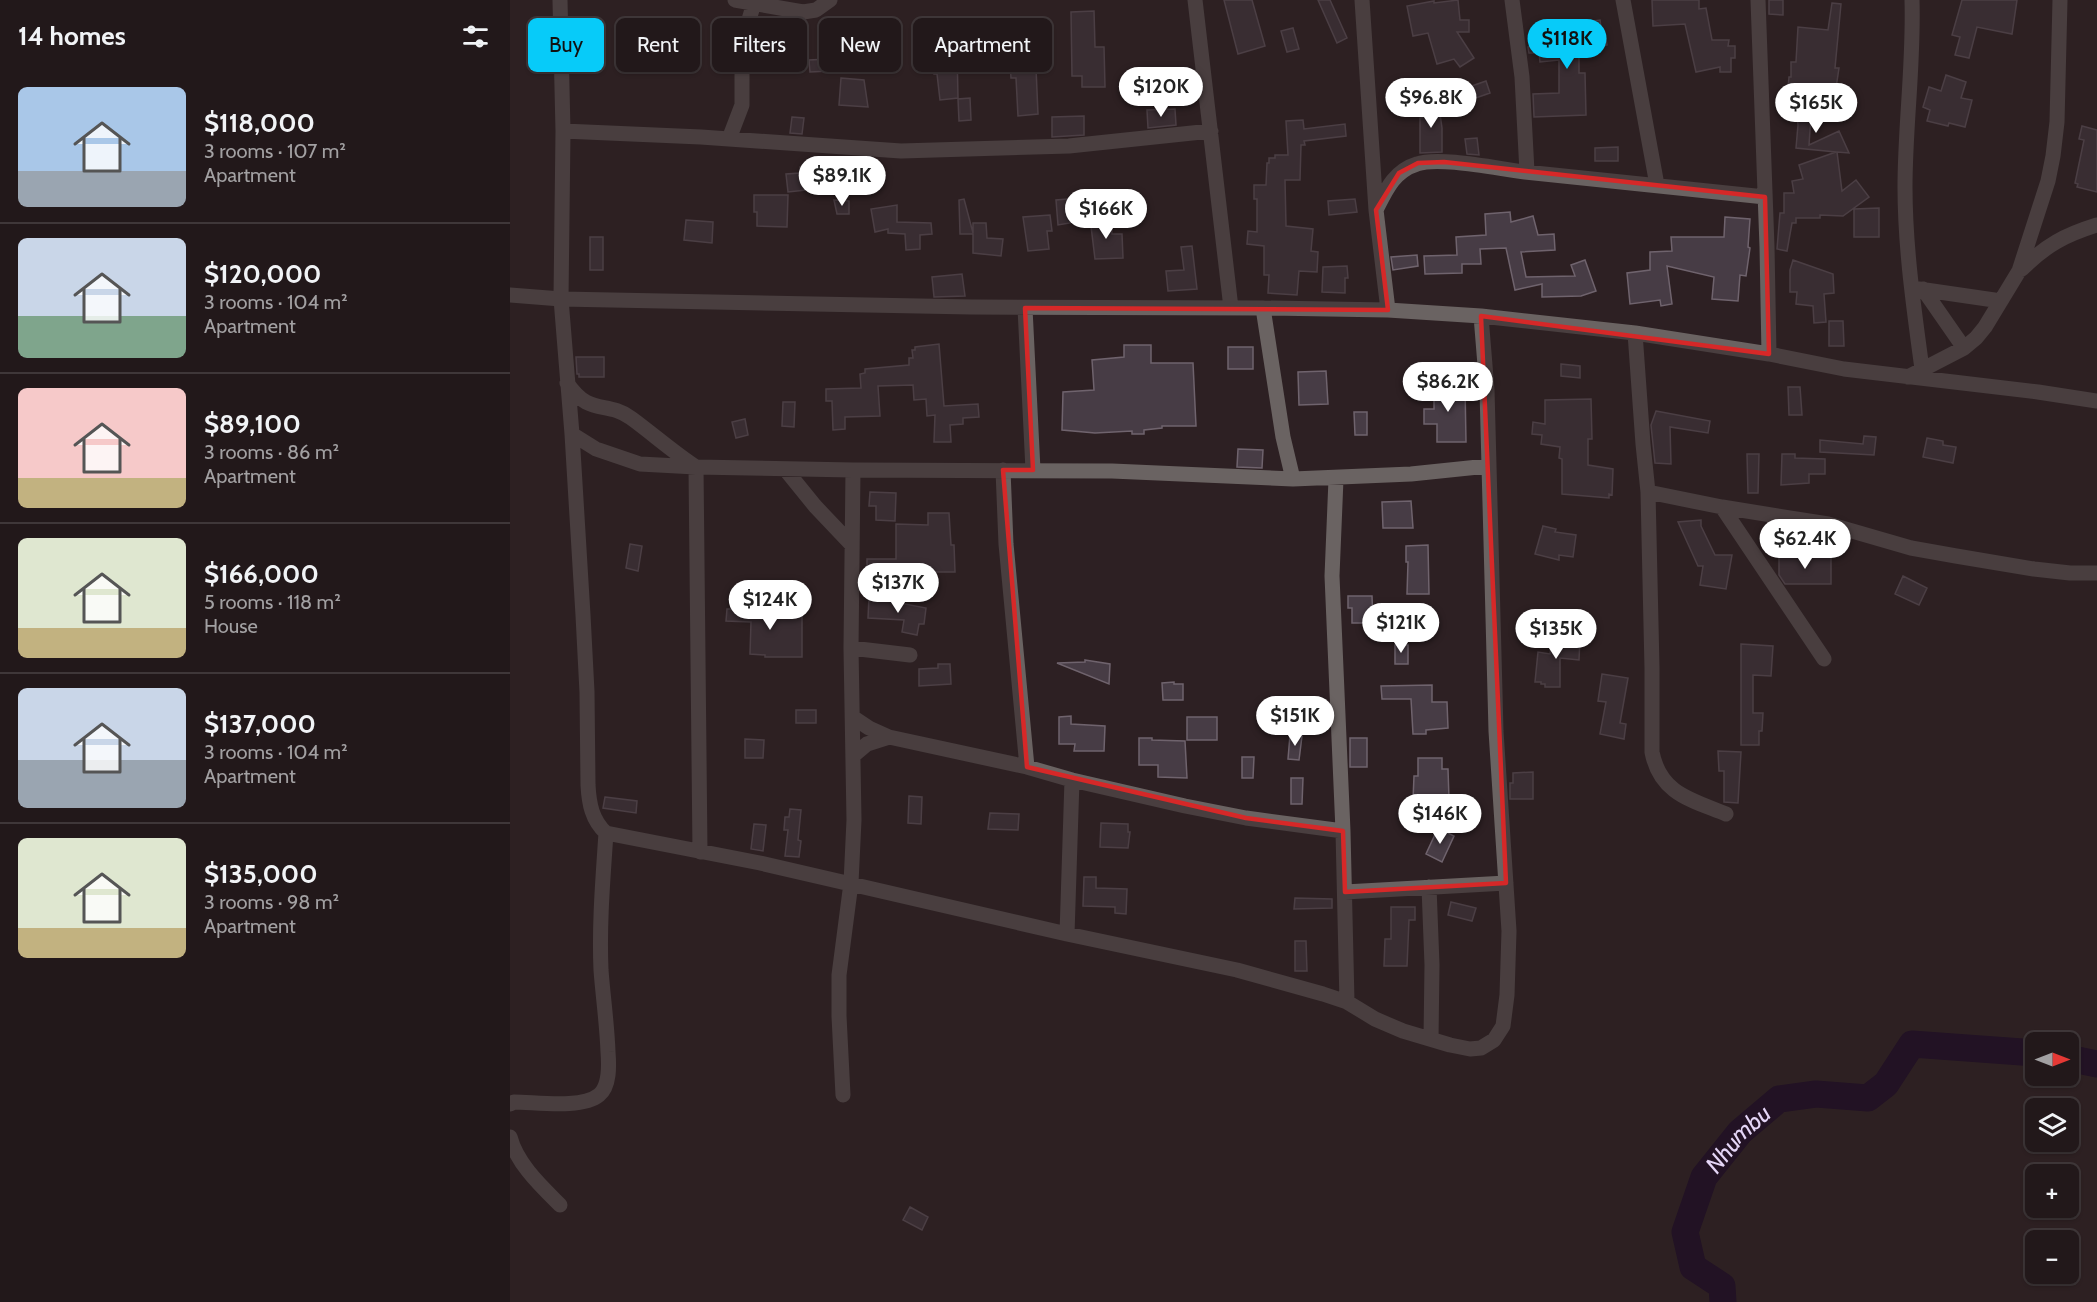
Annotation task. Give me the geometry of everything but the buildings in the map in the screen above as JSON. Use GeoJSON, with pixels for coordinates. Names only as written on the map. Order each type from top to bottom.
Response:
{"type":"FeatureCollection","features":[{"type":"Feature","properties":{"kind":"street"},"geometry":{"type":"LineString","coordinates":[[560,0],[563,131],[561,299],[572,434],[586,670],[589,801],[598,826],[606,833],[851,883],[1067,934],[1237,970],[1323,993],[1347,1002],[1375,1019],[1403,1031],[1470,1049],[1481,1048],[1494,1040],[1503,1026],[1507,995],[1509,931],[1496,731],[1487,390],[1481,316]]}},
{"type":"Feature","properties":{"kind":"street"},"geometry":{"type":"LineString","coordinates":[[735,0],[803,12],[816,10],[830,0]]}},
{"type":"Feature","properties":{"kind":"street"},"geometry":{"type":"LineString","coordinates":[[1195,0],[1231,308]]}},
{"type":"Feature","properties":{"kind":"street"},"geometry":{"type":"LineString","coordinates":[[1362,0],[1376,210],[1388,310]]}},
{"type":"Feature","properties":{"kind":"street"},"geometry":{"type":"LineString","coordinates":[[1512,0],[1522,77],[1527,172]]}},
{"type":"Feature","properties":{"kind":"street"},"geometry":{"type":"LineString","coordinates":[[1623,0],[1657,185]]}},
{"type":"Feature","properties":{"kind":"street"},"geometry":{"type":"LineString","coordinates":[[1758,0],[1769,354]]}},
{"type":"Feature","properties":{"kind":"street"},"geometry":{"type":"LineString","coordinates":[[1912,0],[1912,49],[1905,148],[1906,234],[1917,288],[1922,369]]}},
{"type":"Feature","properties":{"kind":"street"},"geometry":{"type":"LineString","coordinates":[[1908,377],[1964,348],[1985,327],[2019,271],[2048,182],[2053,156],[2060,0]]}},
{"type":"Feature","properties":{"kind":"street"},"geometry":{"type":"LineString","coordinates":[[729,139],[742,105],[742,43],[754,3]]}},
{"type":"Feature","properties":{"kind":"street"},"geometry":{"type":"LineString","coordinates":[[563,131],[729,139],[901,152],[1069,146],[1211,131]]}},
{"type":"Feature","properties":{"kind":"street"},"geometry":{"type":"LineString","coordinates":[[1376,210],[1390,183],[1399,173],[1418,163],[1444,162],[1765,197]]}},
{"type":"Feature","properties":{"kind":"street"},"geometry":{"type":"LineString","coordinates":[[2019,271],[2040,251],[2065,236],[2097,225]]}},
{"type":"Feature","properties":{"kind":"street"},"geometry":{"type":"LineString","coordinates":[[1917,288],[2001,301]]}},
{"type":"Feature","properties":{"kind":"street"},"geometry":{"type":"LineString","coordinates":[[1917,288],[1964,348]]}},
{"type":"Feature","properties":{"kind":"street"},"geometry":{"type":"LineString","coordinates":[[510,295],[561,299],[1025,308],[1388,310],[1481,316],[1635,333],[1769,354],[1844,369],[2097,401]]}},
{"type":"Feature","properties":{"kind":"street"},"geometry":{"type":"LineString","coordinates":[[1025,308],[1033,471]]}},
{"type":"Feature","properties":{"kind":"street"},"geometry":{"type":"LineString","coordinates":[[1263,308],[1281,426],[1293,479]]}},
{"type":"Feature","properties":{"kind":"street"},"geometry":{"type":"LineString","coordinates":[[1635,333],[1648,492],[1652,752],[1659,772],[1676,793],[1726,814]]}},
{"type":"Feature","properties":{"kind":"street"},"geometry":{"type":"LineString","coordinates":[[567,383],[575,395],[586,404],[620,412],[631,418],[675,454],[696,467]]}},
{"type":"Feature","properties":{"kind":"street"},"geometry":{"type":"LineString","coordinates":[[572,434],[596,449],[640,465],[696,467],[1112,471],[1293,479],[1412,474],[1488,466]]}},
{"type":"Feature","properties":{"kind":"street"},"geometry":{"type":"LineString","coordinates":[[696,467],[700,852]]}},
{"type":"Feature","properties":{"kind":"street"},"geometry":{"type":"LineString","coordinates":[[785,469],[815,506],[852,544]]}},
{"type":"Feature","properties":{"kind":"street"},"geometry":{"type":"LineString","coordinates":[[843,1095],[839,975],[851,883],[854,820],[851,648],[853,470]]}},
{"type":"Feature","properties":{"kind":"street"},"geometry":{"type":"LineString","coordinates":[[1003,470],[1006,544],[1027,767]]}},
{"type":"Feature","properties":{"kind":"street"},"geometry":{"type":"LineString","coordinates":[[1336,478],[1332,576],[1343,831],[1347,1002]]}},
{"type":"Feature","properties":{"kind":"street"},"geometry":{"type":"LineString","coordinates":[[1648,492],[1722,507],[1828,524],[1911,548],[2043,570],[2097,573]]}},
{"type":"Feature","properties":{"kind":"street"},"geometry":{"type":"LineString","coordinates":[[1722,507],[1824,659]]}},
{"type":"Feature","properties":{"kind":"street"},"geometry":{"type":"LineString","coordinates":[[851,648],[910,655]]}},
{"type":"Feature","properties":{"kind":"street"},"geometry":{"type":"LineString","coordinates":[[854,718],[889,737],[1027,767],[1072,780],[1246,818],[1343,831]]}},
{"type":"Feature","properties":{"kind":"street"},"geometry":{"type":"LineString","coordinates":[[854,754],[867,744],[889,737]]}},
{"type":"Feature","properties":{"kind":"street"},"geometry":{"type":"LineString","coordinates":[[1067,934],[1072,780]]}},
{"type":"Feature","properties":{"kind":"street"},"geometry":{"type":"LineString","coordinates":[[510,1104],[514,1102],[588,1101],[601,1094],[608,1076],[607,1028],[601,969],[601,901],[606,833]]}},
{"type":"Feature","properties":{"kind":"street"},"geometry":{"type":"LineString","coordinates":[[1345,892],[1506,883]]}},
{"type":"Feature","properties":{"kind":"street"},"geometry":{"type":"LineString","coordinates":[[1429,887],[1432,966],[1431,1039]]}},
{"type":"Feature","properties":{"kind":"street"},"geometry":{"type":"LineString","coordinates":[[510,1137],[520,1158],[540,1185],[560,1205]]}},
{"type":"Feature","properties":{"kind":"highlighted area"},"geometry":{"type":"Polygon","coordinates":[[[1444,162],[1765,197],[1769,354],[1481,316],[1506,883],[1345,892],[1343,831],[1246,818],[1027,767],[1003,470],[1033,470],[1025,308],[1388,310],[1376,210],[1399,173],[1418,163],[1444,162]]]}},
{"type":"Feature","properties":{"kind":"waterway","name":"Nhumbu"},"geometry":{"type":"LineString","coordinates":[[1723,1302],[1722,1286],[1693,1267],[1685,1232],[1704,1177],[1740,1132],[1779,1099],[1816,1094],[1868,1098],[1886,1084],[1912,1044],[2025,1052]]}},
{"type":"Feature","properties":{"kind":"waterway","name":"Nhumbu"},"geometry":{"type":"LineString","coordinates":[[2079,1060],[2097,1064]]}}]}
